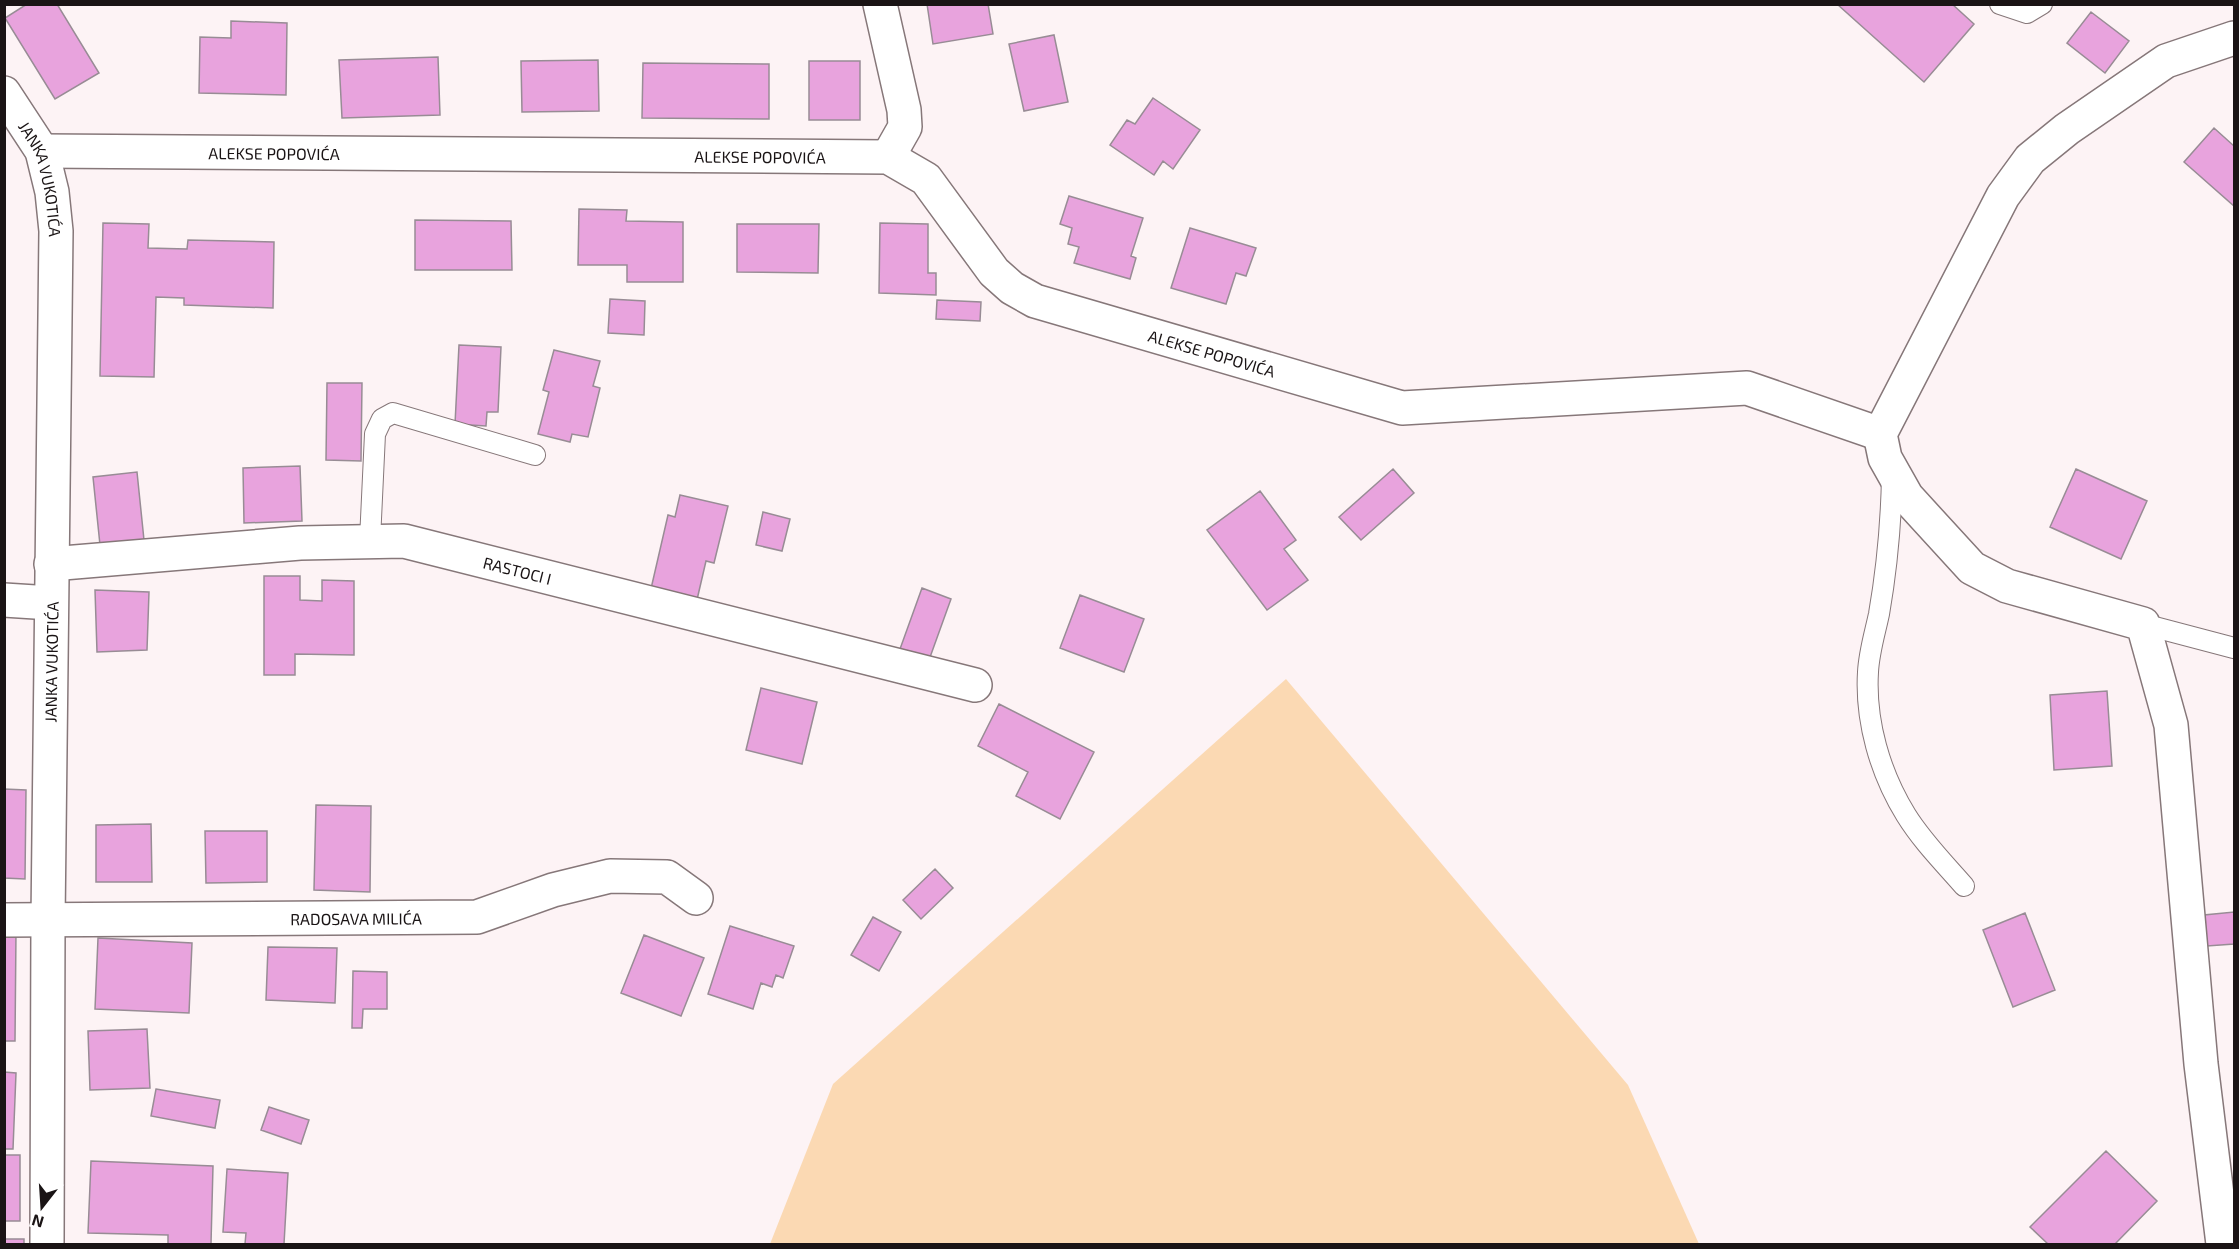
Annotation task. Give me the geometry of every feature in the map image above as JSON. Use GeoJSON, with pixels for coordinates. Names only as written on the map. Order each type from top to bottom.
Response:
{"type":"FeatureCollection","features":[{"type":"Feature","properties":{"kind":"street"},"geometry":{"type":"LineString","coordinates":[[880,4],[904,110],[905,127],[888,157]]}},
{"type":"Feature","properties":{"kind":"street"},"geometry":{"type":"LineString","coordinates":[[2223,1245],[2201,1064],[2171,725],[2144,624],[2007,586],[1972,567],[1906,497],[1885,458],[1880,434],[2003,196],[2030,159],[2067,129],[2166,62],[2235,38]]}},
{"type":"Feature","properties":{"kind":"street","name":"JANKA VUKOTIĆA"},"geometry":{"type":"LineString","coordinates":[[4,93],[42,151],[52,192],[56,231],[51,564],[47,1245]]}},
{"type":"Feature","properties":{"kind":"street","name":"ALEKSE POPOVIĆA"},"geometry":{"type":"LineString","coordinates":[[42,151],[888,157],[926,178],[994,272],[1012,288],[1035,301],[1402,408],[1747,388],[1880,434]]}},
{"type":"Feature","properties":{"kind":"street","name":"RASTOCI I"},"geometry":{"type":"LineString","coordinates":[[51,564],[300,543],[404,541],[975,685]]}},
{"type":"Feature","properties":{"kind":"street"},"geometry":{"type":"LineString","coordinates":[[4,600],[51,603]]}},
{"type":"Feature","properties":{"kind":"street","name":"RADOSAVA MILIĆA"},"geometry":{"type":"LineString","coordinates":[[4,920],[477,916],[553,890],[610,876],[667,877],[696,898]]}},
{"type":"Feature","properties":{"kind":"lane"},"geometry":{"type":"LineString","coordinates":[[2000,4],[2027,13],[2042,4]]}},
{"type":"Feature","properties":{"kind":"lane"},"geometry":{"type":"LineString","coordinates":[[370,540],[375,434],[382,419],[393,413],[535,455]]}},
{"type":"Feature","properties":{"kind":"lane"},"geometry":{"type":"LineString","coordinates":[[1893,472],[1887,560],[1868,671],[1868,708],[1878,757],[1905,814],[1964,886]]}},
{"type":"Feature","properties":{"kind":"lane"},"geometry":{"type":"LineString","coordinates":[[2144,624],[2235,648]]}},
{"type":"Feature","properties":{"kind":"shaded area"},"geometry":{"type":"Polygon","coordinates":[[[1286,679],[1628,1085],[1699,1244],[770,1244],[833,1084],[1286,679]]]}},
{"type":"Feature","properties":{"kind":"building"},"geometry":{"type":"Polygon","coordinates":[[[27,4],[57,4],[99,73],[55,99],[5,18],[27,4]]]}},
{"type":"Feature","properties":{"kind":"building"},"geometry":{"type":"Polygon","coordinates":[[[927,4],[988,4],[993,34],[933,44],[927,4]]]}},
{"type":"Feature","properties":{"kind":"building"},"geometry":{"type":"Polygon","coordinates":[[[1837,4],[1952,4],[1974,24],[1924,82],[1837,4]]]}},
{"type":"Feature","properties":{"kind":"building"},"geometry":{"type":"Polygon","coordinates":[[[2091,12],[2129,41],[2105,73],[2067,43],[2091,12]]]}},
{"type":"Feature","properties":{"kind":"building"},"geometry":{"type":"Polygon","coordinates":[[[231,21],[287,23],[286,95],[199,93],[200,37],[231,38],[231,21]]]}},
{"type":"Feature","properties":{"kind":"building"},"geometry":{"type":"Polygon","coordinates":[[[1054,35],[1068,102],[1024,111],[1009,44],[1054,35]]]}},
{"type":"Feature","properties":{"kind":"building"},"geometry":{"type":"Polygon","coordinates":[[[438,57],[440,115],[342,118],[339,60],[438,57]]]}},
{"type":"Feature","properties":{"kind":"building"},"geometry":{"type":"Polygon","coordinates":[[[598,60],[599,111],[522,112],[521,61],[598,60]]]}},
{"type":"Feature","properties":{"kind":"building"},"geometry":{"type":"Polygon","coordinates":[[[809,61],[860,61],[860,120],[809,120],[809,61]]]}},
{"type":"Feature","properties":{"kind":"building"},"geometry":{"type":"Polygon","coordinates":[[[643,63],[769,64],[769,119],[642,118],[643,63]]]}},
{"type":"Feature","properties":{"kind":"building"},"geometry":{"type":"Polygon","coordinates":[[[1153,98],[1200,130],[1173,169],[1163,161],[1154,175],[1110,145],[1127,120],[1135,124],[1153,98]]]}},
{"type":"Feature","properties":{"kind":"building"},"geometry":{"type":"Polygon","coordinates":[[[2214,128],[2234,146],[2234,206],[2184,162],[2214,128]]]}},
{"type":"Feature","properties":{"kind":"building"},"geometry":{"type":"Polygon","coordinates":[[[1069,196],[1143,218],[1131,256],[1136,258],[1130,279],[1074,263],[1079,247],[1068,244],[1072,228],[1060,224],[1069,196]]]}},
{"type":"Feature","properties":{"kind":"building"},"geometry":{"type":"Polygon","coordinates":[[[579,209],[627,210],[626,221],[683,222],[683,282],[627,282],[627,265],[578,265],[579,209]]]}},
{"type":"Feature","properties":{"kind":"building"},"geometry":{"type":"Polygon","coordinates":[[[415,220],[511,221],[512,270],[415,270],[415,220]]]}},
{"type":"Feature","properties":{"kind":"building"},"geometry":{"type":"Polygon","coordinates":[[[103,223],[149,224],[148,248],[187,249],[188,240],[274,242],[273,308],[184,305],[184,298],[156,297],[154,377],[100,376],[103,223]]]}},
{"type":"Feature","properties":{"kind":"building"},"geometry":{"type":"Polygon","coordinates":[[[880,223],[928,224],[928,273],[936,273],[936,295],[879,293],[880,223]]]}},
{"type":"Feature","properties":{"kind":"building"},"geometry":{"type":"Polygon","coordinates":[[[737,224],[819,224],[818,273],[737,272],[737,224]]]}},
{"type":"Feature","properties":{"kind":"building"},"geometry":{"type":"Polygon","coordinates":[[[1190,228],[1256,248],[1246,276],[1236,273],[1226,304],[1171,288],[1190,228]]]}},
{"type":"Feature","properties":{"kind":"building"},"geometry":{"type":"Polygon","coordinates":[[[610,299],[645,301],[644,335],[608,333],[610,299]]]}},
{"type":"Feature","properties":{"kind":"building"},"geometry":{"type":"Polygon","coordinates":[[[937,300],[981,302],[980,321],[936,319],[937,300]]]}},
{"type":"Feature","properties":{"kind":"building"},"geometry":{"type":"Polygon","coordinates":[[[459,345],[501,347],[498,412],[487,412],[486,426],[455,424],[459,345]]]}},
{"type":"Feature","properties":{"kind":"building"},"geometry":{"type":"Polygon","coordinates":[[[554,350],[600,361],[593,386],[600,388],[588,437],[572,434],[570,442],[538,434],[549,392],[543,390],[554,350]]]}},
{"type":"Feature","properties":{"kind":"building"},"geometry":{"type":"Polygon","coordinates":[[[327,383],[362,383],[361,461],[326,460],[327,383]]]}},
{"type":"Feature","properties":{"kind":"building"},"geometry":{"type":"Polygon","coordinates":[[[300,466],[302,521],[244,523],[243,468],[300,466]]]}},
{"type":"Feature","properties":{"kind":"building"},"geometry":{"type":"Polygon","coordinates":[[[1393,469],[1414,493],[1361,540],[1339,517],[1393,469]]]}},
{"type":"Feature","properties":{"kind":"building"},"geometry":{"type":"Polygon","coordinates":[[[2076,469],[2147,501],[2121,559],[2050,527],[2076,469]]]}},
{"type":"Feature","properties":{"kind":"building"},"geometry":{"type":"Polygon","coordinates":[[[137,472],[144,540],[100,545],[93,477],[137,472]]]}},
{"type":"Feature","properties":{"kind":"building"},"geometry":{"type":"Polygon","coordinates":[[[1260,491],[1296,540],[1284,549],[1308,580],[1267,610],[1207,530],[1260,491]]]}},
{"type":"Feature","properties":{"kind":"building"},"geometry":{"type":"Polygon","coordinates":[[[680,495],[728,506],[714,563],[706,561],[696,604],[650,593],[668,515],[675,517],[680,495]]]}},
{"type":"Feature","properties":{"kind":"building"},"geometry":{"type":"Polygon","coordinates":[[[763,512],[790,519],[782,551],[756,545],[763,512]]]}},
{"type":"Feature","properties":{"kind":"building"},"geometry":{"type":"Polygon","coordinates":[[[264,576],[300,576],[300,600],[322,601],[322,580],[354,581],[354,655],[295,654],[295,675],[264,675],[264,576]]]}},
{"type":"Feature","properties":{"kind":"building"},"geometry":{"type":"Polygon","coordinates":[[[922,588],[951,599],[929,660],[900,649],[922,588]]]}},
{"type":"Feature","properties":{"kind":"building"},"geometry":{"type":"Polygon","coordinates":[[[95,590],[149,592],[147,650],[97,652],[95,590]]]}},
{"type":"Feature","properties":{"kind":"building"},"geometry":{"type":"Polygon","coordinates":[[[1080,595],[1144,619],[1124,672],[1060,648],[1080,595]]]}},
{"type":"Feature","properties":{"kind":"building"},"geometry":{"type":"Polygon","coordinates":[[[761,688],[817,702],[802,764],[746,750],[761,688]]]}},
{"type":"Feature","properties":{"kind":"building"},"geometry":{"type":"Polygon","coordinates":[[[2107,691],[2112,766],[2054,770],[2050,695],[2107,691]]]}},
{"type":"Feature","properties":{"kind":"building"},"geometry":{"type":"Polygon","coordinates":[[[999,704],[1094,752],[1060,819],[1016,796],[1028,772],[978,746],[999,704]]]}},
{"type":"Feature","properties":{"kind":"building"},"geometry":{"type":"Polygon","coordinates":[[[4,789],[26,790],[25,879],[4,878],[4,789]]]}},
{"type":"Feature","properties":{"kind":"building"},"geometry":{"type":"Polygon","coordinates":[[[316,805],[371,806],[370,892],[314,890],[316,805]]]}},
{"type":"Feature","properties":{"kind":"building"},"geometry":{"type":"Polygon","coordinates":[[[151,824],[152,882],[96,882],[96,825],[151,824]]]}},
{"type":"Feature","properties":{"kind":"building"},"geometry":{"type":"Polygon","coordinates":[[[205,831],[267,831],[267,882],[206,883],[205,831]]]}},
{"type":"Feature","properties":{"kind":"building"},"geometry":{"type":"Polygon","coordinates":[[[935,869],[953,888],[921,919],[903,900],[935,869]]]}},
{"type":"Feature","properties":{"kind":"building"},"geometry":{"type":"Polygon","coordinates":[[[2234,912],[2234,944],[2207,946],[2204,915],[2234,912]]]}},
{"type":"Feature","properties":{"kind":"building"},"geometry":{"type":"Polygon","coordinates":[[[2025,913],[2055,990],[2013,1007],[1983,930],[2025,913]]]}},
{"type":"Feature","properties":{"kind":"building"},"geometry":{"type":"Polygon","coordinates":[[[873,917],[901,932],[879,971],[851,955],[873,917]]]}},
{"type":"Feature","properties":{"kind":"building"},"geometry":{"type":"Polygon","coordinates":[[[730,926],[794,946],[783,978],[776,975],[772,987],[761,983],[753,1009],[708,994],[730,926]]]}},
{"type":"Feature","properties":{"kind":"building"},"geometry":{"type":"Polygon","coordinates":[[[4,932],[16,932],[15,1041],[4,1041],[4,932]]]}},
{"type":"Feature","properties":{"kind":"building"},"geometry":{"type":"Polygon","coordinates":[[[644,935],[704,958],[681,1016],[621,993],[644,935]]]}},
{"type":"Feature","properties":{"kind":"building"},"geometry":{"type":"Polygon","coordinates":[[[98,938],[192,943],[189,1013],[95,1009],[98,938]]]}},
{"type":"Feature","properties":{"kind":"building"},"geometry":{"type":"Polygon","coordinates":[[[268,947],[337,948],[335,1003],[266,1000],[268,947]]]}},
{"type":"Feature","properties":{"kind":"building"},"geometry":{"type":"Polygon","coordinates":[[[353,971],[387,972],[387,1009],[363,1009],[362,1028],[352,1028],[353,971]]]}},
{"type":"Feature","properties":{"kind":"building"},"geometry":{"type":"Polygon","coordinates":[[[147,1029],[150,1088],[90,1090],[88,1031],[147,1029]]]}},
{"type":"Feature","properties":{"kind":"building"},"geometry":{"type":"Polygon","coordinates":[[[4,1072],[16,1073],[13,1149],[4,1149],[4,1072]]]}},
{"type":"Feature","properties":{"kind":"building"},"geometry":{"type":"Polygon","coordinates":[[[156,1089],[220,1100],[215,1128],[151,1116],[156,1089]]]}},
{"type":"Feature","properties":{"kind":"building"},"geometry":{"type":"Polygon","coordinates":[[[269,1107],[309,1120],[301,1144],[261,1130],[269,1107]]]}},
{"type":"Feature","properties":{"kind":"building"},"geometry":{"type":"Polygon","coordinates":[[[2106,1151],[2157,1201],[2115,1244],[2048,1244],[2030,1227],[2106,1151]]]}},
{"type":"Feature","properties":{"kind":"building"},"geometry":{"type":"Polygon","coordinates":[[[4,1155],[20,1155],[20,1221],[4,1221],[4,1155]]]}},
{"type":"Feature","properties":{"kind":"building"},"geometry":{"type":"Polygon","coordinates":[[[91,1161],[213,1166],[211,1244],[168,1244],[168,1235],[88,1233],[91,1161]]]}},
{"type":"Feature","properties":{"kind":"building"},"geometry":{"type":"Polygon","coordinates":[[[227,1169],[288,1173],[284,1244],[245,1244],[246,1233],[223,1232],[227,1169]]]}},
{"type":"Feature","properties":{"kind":"building"},"geometry":{"type":"Polygon","coordinates":[[[4,1239],[24,1239],[24,1244],[4,1244],[4,1239]]]}}]}
